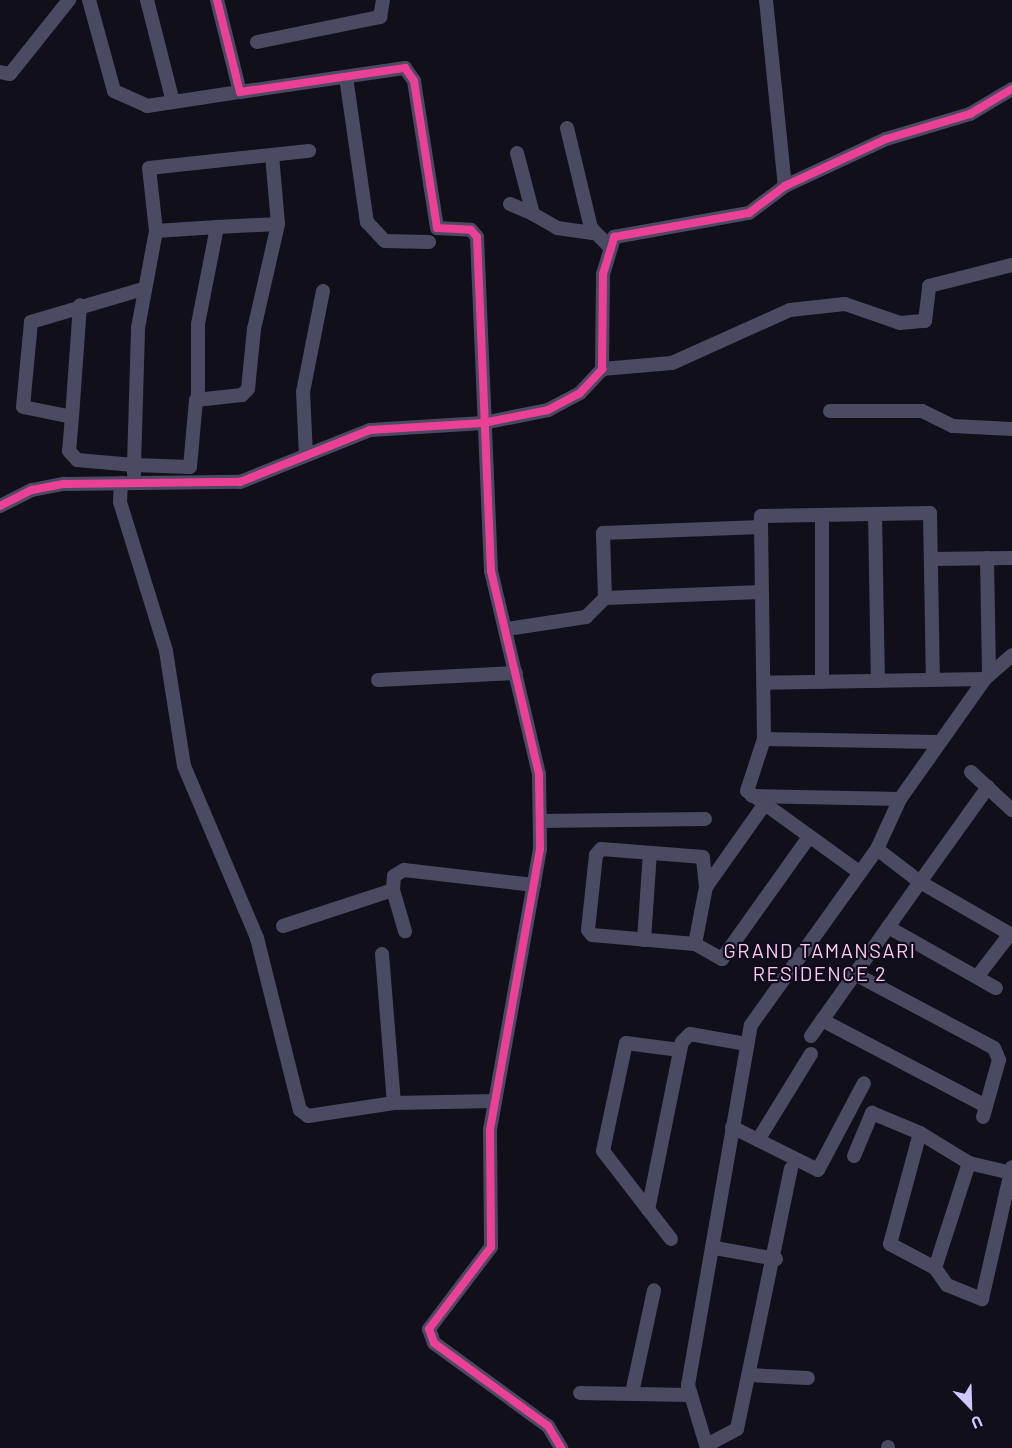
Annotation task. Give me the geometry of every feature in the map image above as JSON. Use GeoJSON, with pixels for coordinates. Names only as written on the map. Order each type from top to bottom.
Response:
{"type":"FeatureCollection","features":[{"type":"Feature","properties":{"kind":"street"},"geometry":{"type":"LineString","coordinates":[[0,72],[10,74],[69,0]]}},
{"type":"Feature","properties":{"kind":"street"},"geometry":{"type":"LineString","coordinates":[[89,0],[114,91],[147,106],[405,68],[414,81],[436,228],[471,230],[477,237],[483,423],[492,497],[491,571],[507,629],[539,774],[540,821],[534,885],[495,1101],[491,1247],[464,1289],[432,1319],[430,1335],[548,1426],[561,1448]]}},
{"type":"Feature","properties":{"kind":"street"},"geometry":{"type":"LineString","coordinates":[[147,0],[173,102]]}},
{"type":"Feature","properties":{"kind":"street"},"geometry":{"type":"LineString","coordinates":[[217,0],[240,92]]}},
{"type":"Feature","properties":{"kind":"street"},"geometry":{"type":"LineString","coordinates":[[257,42],[380,16],[383,0]]}},
{"type":"Feature","properties":{"kind":"street"},"geometry":{"type":"LineString","coordinates":[[766,0],[786,186]]}},
{"type":"Feature","properties":{"kind":"street"},"geometry":{"type":"LineString","coordinates":[[346,77],[367,222],[385,241],[429,242]]}},
{"type":"Feature","properties":{"kind":"street"},"geometry":{"type":"LineString","coordinates":[[0,506],[51,485],[240,482],[370,430],[483,423],[557,406],[587,387],[602,369],[603,274],[609,246],[626,234],[749,213],[786,186],[907,129],[981,110],[1012,89]]}},
{"type":"Feature","properties":{"kind":"street"},"geometry":{"type":"LineString","coordinates":[[567,128],[593,233]]}},
{"type":"Feature","properties":{"kind":"street"},"geometry":{"type":"LineString","coordinates":[[309,151],[149,168],[156,231],[143,289],[134,465],[120,502],[166,651],[184,766],[261,948],[300,1110],[308,1116],[394,1103],[495,1101]]}},
{"type":"Feature","properties":{"kind":"street"},"geometry":{"type":"LineString","coordinates":[[518,153],[533,214]]}},
{"type":"Feature","properties":{"kind":"street"},"geometry":{"type":"LineString","coordinates":[[198,398],[242,395],[248,389],[254,329],[278,224],[272,155]]}},
{"type":"Feature","properties":{"kind":"street"},"geometry":{"type":"LineString","coordinates":[[510,204],[557,228],[593,233],[609,246]]}},
{"type":"Feature","properties":{"kind":"street"},"geometry":{"type":"LineString","coordinates":[[156,231],[278,224]]}},
{"type":"Feature","properties":{"kind":"street"},"geometry":{"type":"LineString","coordinates":[[80,305],[71,456],[134,465],[191,465],[198,398],[198,324],[217,227]]}},
{"type":"Feature","properties":{"kind":"street"},"geometry":{"type":"LineString","coordinates":[[602,369],[672,363],[790,310],[845,304],[900,322],[925,321],[929,286],[1012,265]]}},
{"type":"Feature","properties":{"kind":"street"},"geometry":{"type":"LineString","coordinates":[[72,417],[26,411],[21,402],[31,322],[80,305],[143,289]]}},
{"type":"Feature","properties":{"kind":"street"},"geometry":{"type":"LineString","coordinates":[[306,455],[303,392],[323,291]]}},
{"type":"Feature","properties":{"kind":"street"},"geometry":{"type":"LineString","coordinates":[[830,411],[922,411],[953,426],[1012,429]]}},
{"type":"Feature","properties":{"kind":"street"},"geometry":{"type":"LineString","coordinates":[[859,873],[752,796],[746,783],[764,739],[766,683],[761,592],[761,516],[930,513],[933,679]]}},
{"type":"Feature","properties":{"kind":"street"},"geometry":{"type":"LineString","coordinates":[[875,514],[878,681]]}},
{"type":"Feature","properties":{"kind":"street"},"geometry":{"type":"LineString","coordinates":[[822,516],[822,682]]}},
{"type":"Feature","properties":{"kind":"street"},"geometry":{"type":"LineString","coordinates":[[605,598],[603,533],[761,527]]}},
{"type":"Feature","properties":{"kind":"street"},"geometry":{"type":"LineString","coordinates":[[987,558],[987,677]]}},
{"type":"Feature","properties":{"kind":"street"},"geometry":{"type":"LineString","coordinates":[[931,560],[1012,558]]}},
{"type":"Feature","properties":{"kind":"street"},"geometry":{"type":"LineString","coordinates":[[507,629],[586,617],[605,598],[761,592]]}},
{"type":"Feature","properties":{"kind":"street"},"geometry":{"type":"LineString","coordinates":[[790,1169],[776,1258],[737,1429],[707,1446],[689,1395],[715,1248],[732,1127],[751,1025],[878,849],[900,799],[939,742],[987,677],[1012,655]]}},
{"type":"Feature","properties":{"kind":"street"},"geometry":{"type":"LineString","coordinates":[[378,680],[516,673]]}},
{"type":"Feature","properties":{"kind":"street"},"geometry":{"type":"LineString","coordinates":[[766,683],[987,677]]}},
{"type":"Feature","properties":{"kind":"street"},"geometry":{"type":"LineString","coordinates":[[764,739],[939,742]]}},
{"type":"Feature","properties":{"kind":"street"},"geometry":{"type":"LineString","coordinates":[[971,772],[1012,810]]}},
{"type":"Feature","properties":{"kind":"street"},"geometry":{"type":"LineString","coordinates":[[811,1036],[988,787]]}},
{"type":"Feature","properties":{"kind":"street"},"geometry":{"type":"LineString","coordinates":[[752,796],[900,799]]}},
{"type":"Feature","properties":{"kind":"street"},"geometry":{"type":"LineString","coordinates":[[706,887],[764,805]]}},
{"type":"Feature","properties":{"kind":"street"},"geometry":{"type":"LineString","coordinates":[[540,821],[705,819]]}},
{"type":"Feature","properties":{"kind":"street"},"geometry":{"type":"LineString","coordinates":[[695,944],[706,887],[703,857],[598,852],[588,930],[592,935],[695,944],[722,960],[809,837]]}},
{"type":"Feature","properties":{"kind":"street"},"geometry":{"type":"LineString","coordinates":[[878,849],[920,882],[1011,933],[977,977]]}},
{"type":"Feature","properties":{"kind":"street"},"geometry":{"type":"LineString","coordinates":[[644,940],[650,853]]}},
{"type":"Feature","properties":{"kind":"street"},"geometry":{"type":"LineString","coordinates":[[405,931],[393,890],[394,876],[419,868],[534,885]]}},
{"type":"Feature","properties":{"kind":"street"},"geometry":{"type":"LineString","coordinates":[[283,926],[393,890]]}},
{"type":"Feature","properties":{"kind":"street"},"geometry":{"type":"LineString","coordinates":[[888,927],[996,988]]}},
{"type":"Feature","properties":{"kind":"street"},"geometry":{"type":"LineString","coordinates":[[382,954],[394,1103]]}},
{"type":"Feature","properties":{"kind":"street"},"geometry":{"type":"LineString","coordinates":[[822,1020],[985,1112],[999,1059],[994,1048],[855,974]]}},
{"type":"Feature","properties":{"kind":"street"},"geometry":{"type":"LineString","coordinates":[[648,1210],[680,1050],[690,1034],[747,1044]]}},
{"type":"Feature","properties":{"kind":"street"},"geometry":{"type":"LineString","coordinates":[[671,1239],[603,1151],[626,1043],[680,1050]]}},
{"type":"Feature","properties":{"kind":"street"},"geometry":{"type":"LineString","coordinates":[[758,1140],[810,1054]]}},
{"type":"Feature","properties":{"kind":"street"},"geometry":{"type":"LineString","coordinates":[[732,1127],[818,1170],[864,1083]]}},
{"type":"Feature","properties":{"kind":"street"},"geometry":{"type":"LineString","coordinates":[[854,1156],[872,1113],[920,1133],[969,1163],[1011,1170],[985,1298],[956,1290],[935,1268],[890,1244],[920,1133]]}},
{"type":"Feature","properties":{"kind":"street"},"geometry":{"type":"LineString","coordinates":[[935,1268],[969,1163]]}},
{"type":"Feature","properties":{"kind":"street"},"geometry":{"type":"LineString","coordinates":[[715,1248],[776,1258]]}},
{"type":"Feature","properties":{"kind":"street"},"geometry":{"type":"LineString","coordinates":[[632,1393],[654,1290]]}},
{"type":"Feature","properties":{"kind":"street"},"geometry":{"type":"LineString","coordinates":[[749,1375],[808,1378]]}},
{"type":"Feature","properties":{"kind":"street"},"geometry":{"type":"LineString","coordinates":[[580,1393],[689,1395]]}},
{"type":"Feature","properties":{"kind":"cycle path"},"geometry":{"type":"LineString","coordinates":[[217,0],[240,92],[405,68],[414,81],[437,228],[471,230],[477,237],[491,571],[539,774],[540,849],[490,1130],[491,1247],[429,1329],[434,1343],[548,1426],[561,1448]]}},
{"type":"Feature","properties":{"kind":"cycle path"},"geometry":{"type":"LineString","coordinates":[[0,506],[32,490],[64,484],[240,482],[370,430],[483,423],[548,410],[580,393],[602,369],[603,274],[614,237],[749,213],[785,186],[886,139],[970,114],[1012,89]]}},
{"type":"Feature","properties":{"kind":"district","name":"GRAND TAMANSARI RESIDENCE 2"},"geometry":{"type":"Point","coordinates":[820,962]}}]}
